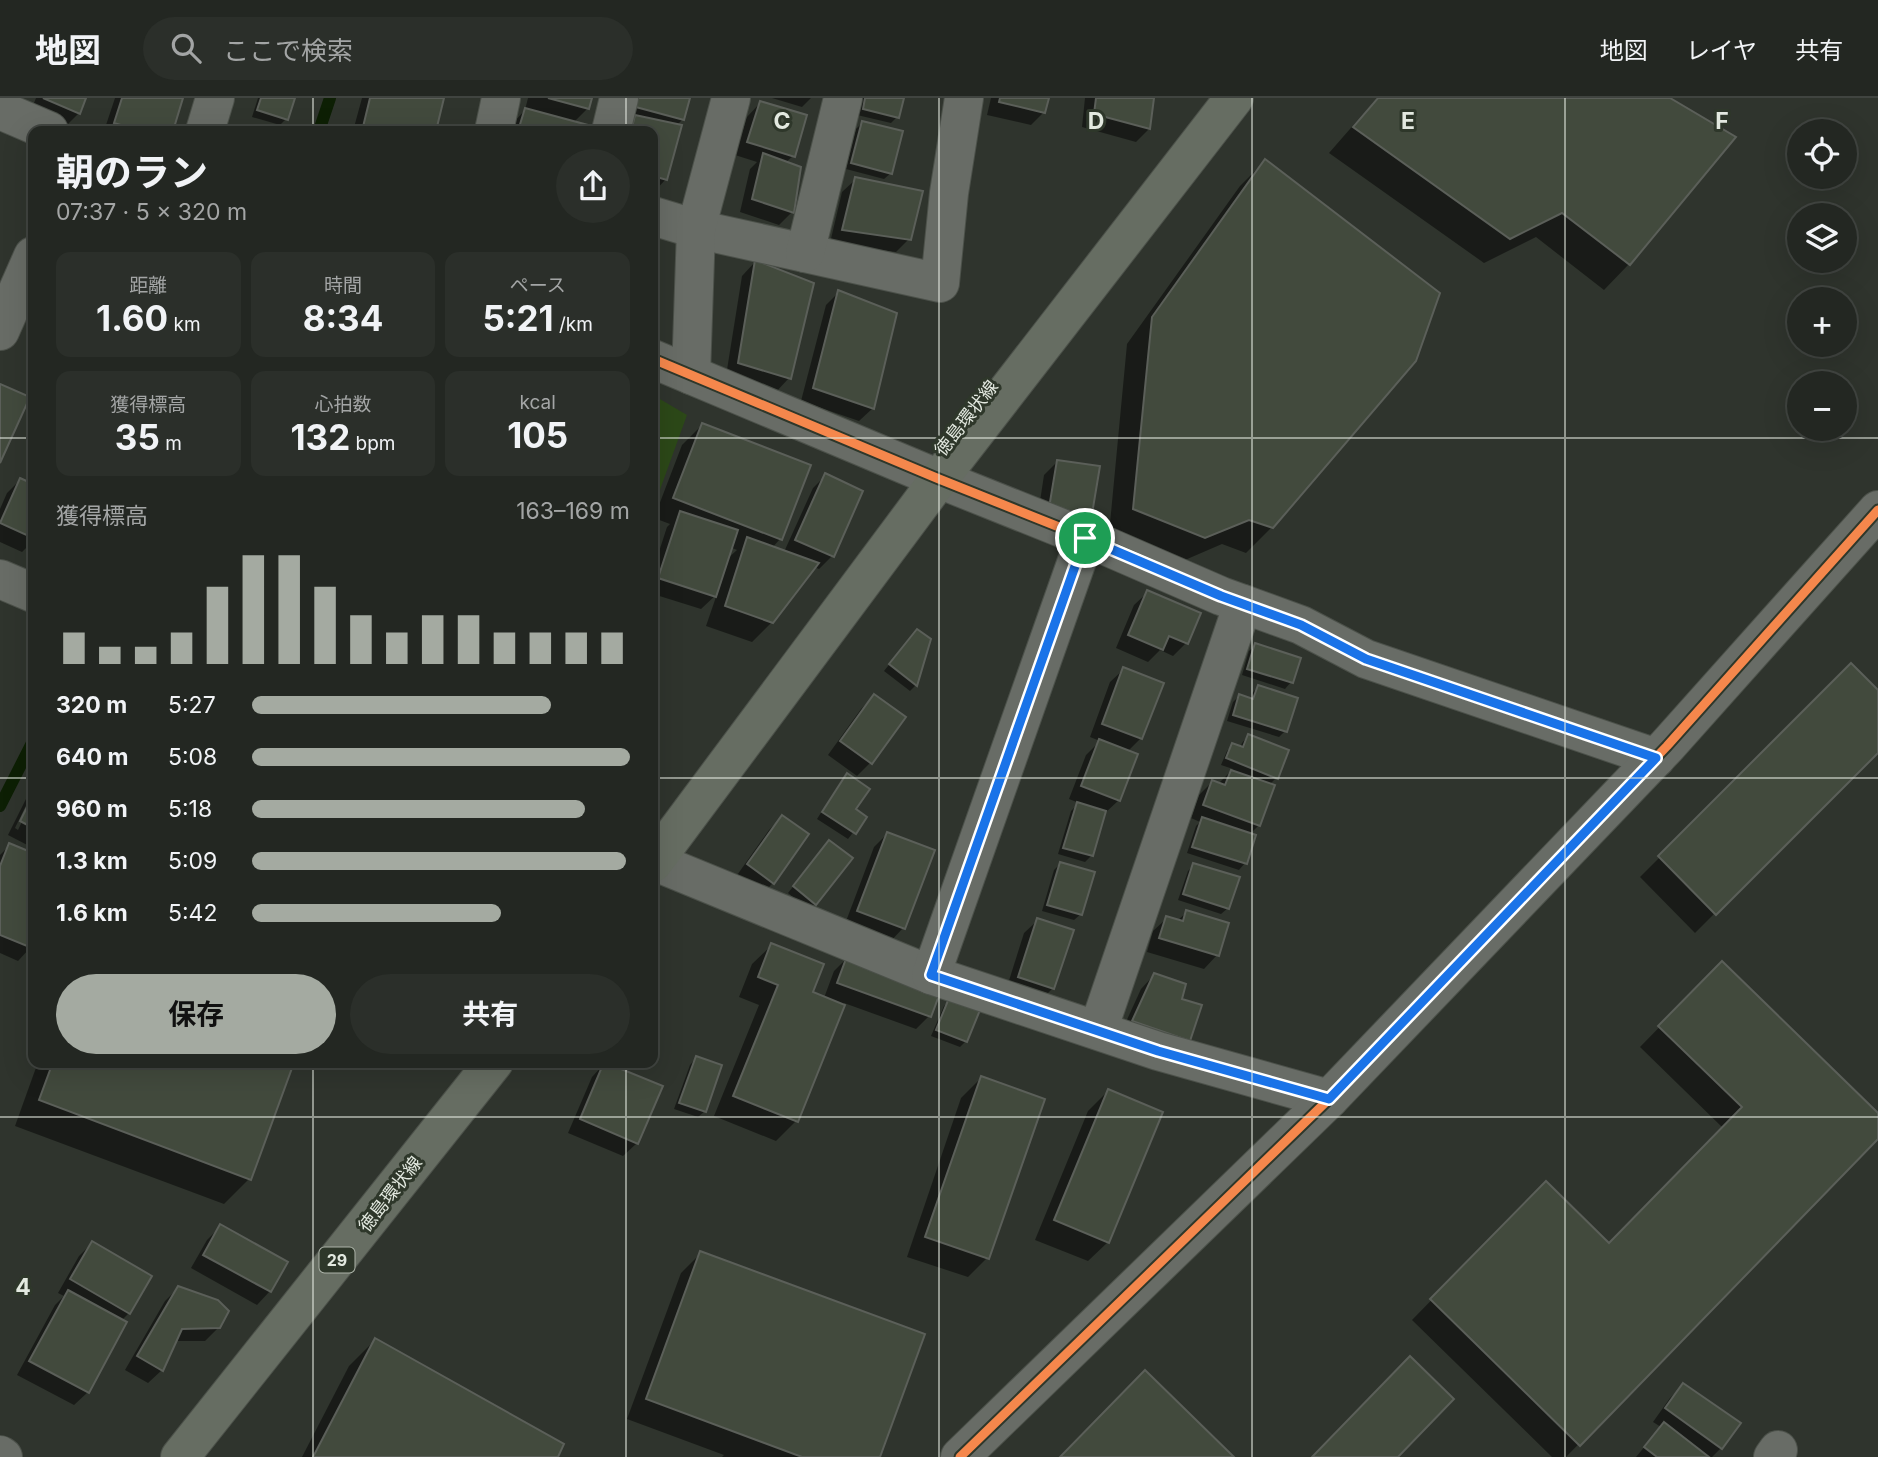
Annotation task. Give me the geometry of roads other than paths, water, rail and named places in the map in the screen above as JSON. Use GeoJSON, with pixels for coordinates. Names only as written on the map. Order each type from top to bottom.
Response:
{"type":"FeatureCollection","features":[{"type":"Feature","properties":{"kind":"main road","name":"徳島環状線"},"geometry":{"type":"LineString","coordinates":[[658,855],[939,479],[1234,98]]}},
{"type":"Feature","properties":{"kind":"main road","name":"徳島環状線"},"geometry":{"type":"LineString","coordinates":[[180,1457],[489,1068]]}},
{"type":"Feature","properties":{"kind":"street"},"geometry":{"type":"LineString","coordinates":[[207,126],[215,98]]}},
{"type":"Feature","properties":{"kind":"street"},"geometry":{"type":"LineString","coordinates":[[495,126],[501,98]]}},
{"type":"Feature","properties":{"kind":"street"},"geometry":{"type":"LineString","coordinates":[[612,126],[619,98]]}},
{"type":"Feature","properties":{"kind":"street"},"geometry":{"type":"LineString","coordinates":[[691,375],[696,229],[731,98]]}},
{"type":"Feature","properties":{"kind":"street"},"geometry":{"type":"LineString","coordinates":[[805,253],[843,98]]}},
{"type":"Feature","properties":{"kind":"street"},"geometry":{"type":"LineString","coordinates":[[658,218],[696,229],[940,283],[949,193],[964,98]]}},
{"type":"Feature","properties":{"kind":"street"},"geometry":{"type":"LineString","coordinates":[[8,107],[40,126]]}},
{"type":"Feature","properties":{"kind":"street"},"geometry":{"type":"LineString","coordinates":[[0,331],[28,267]]}},
{"type":"Feature","properties":{"kind":"street"},"geometry":{"type":"LineString","coordinates":[[658,361],[939,479],[1301,625],[1366,659],[1656,758]]}},
{"type":"Feature","properties":{"kind":"street"},"geometry":{"type":"LineString","coordinates":[[960,1457],[1329,1099],[1656,758],[1878,510]]}},
{"type":"Feature","properties":{"kind":"street"},"geometry":{"type":"LineString","coordinates":[[931,975],[1085,538]]}},
{"type":"Feature","properties":{"kind":"street"},"geometry":{"type":"LineString","coordinates":[[0,579],[28,591]]}},
{"type":"Feature","properties":{"kind":"street"},"geometry":{"type":"LineString","coordinates":[[1098,1030],[1244,604]]}},
{"type":"Feature","properties":{"kind":"street"},"geometry":{"type":"LineString","coordinates":[[658,864],[931,975],[1158,1051],[1329,1099]]}},
{"type":"Feature","properties":{"kind":"waterway"},"geometry":{"type":"LineString","coordinates":[[321,126],[330,98]]}},
{"type":"Feature","properties":{"kind":"waterway"},"geometry":{"type":"LineString","coordinates":[[0,806],[28,751]]}}]}
